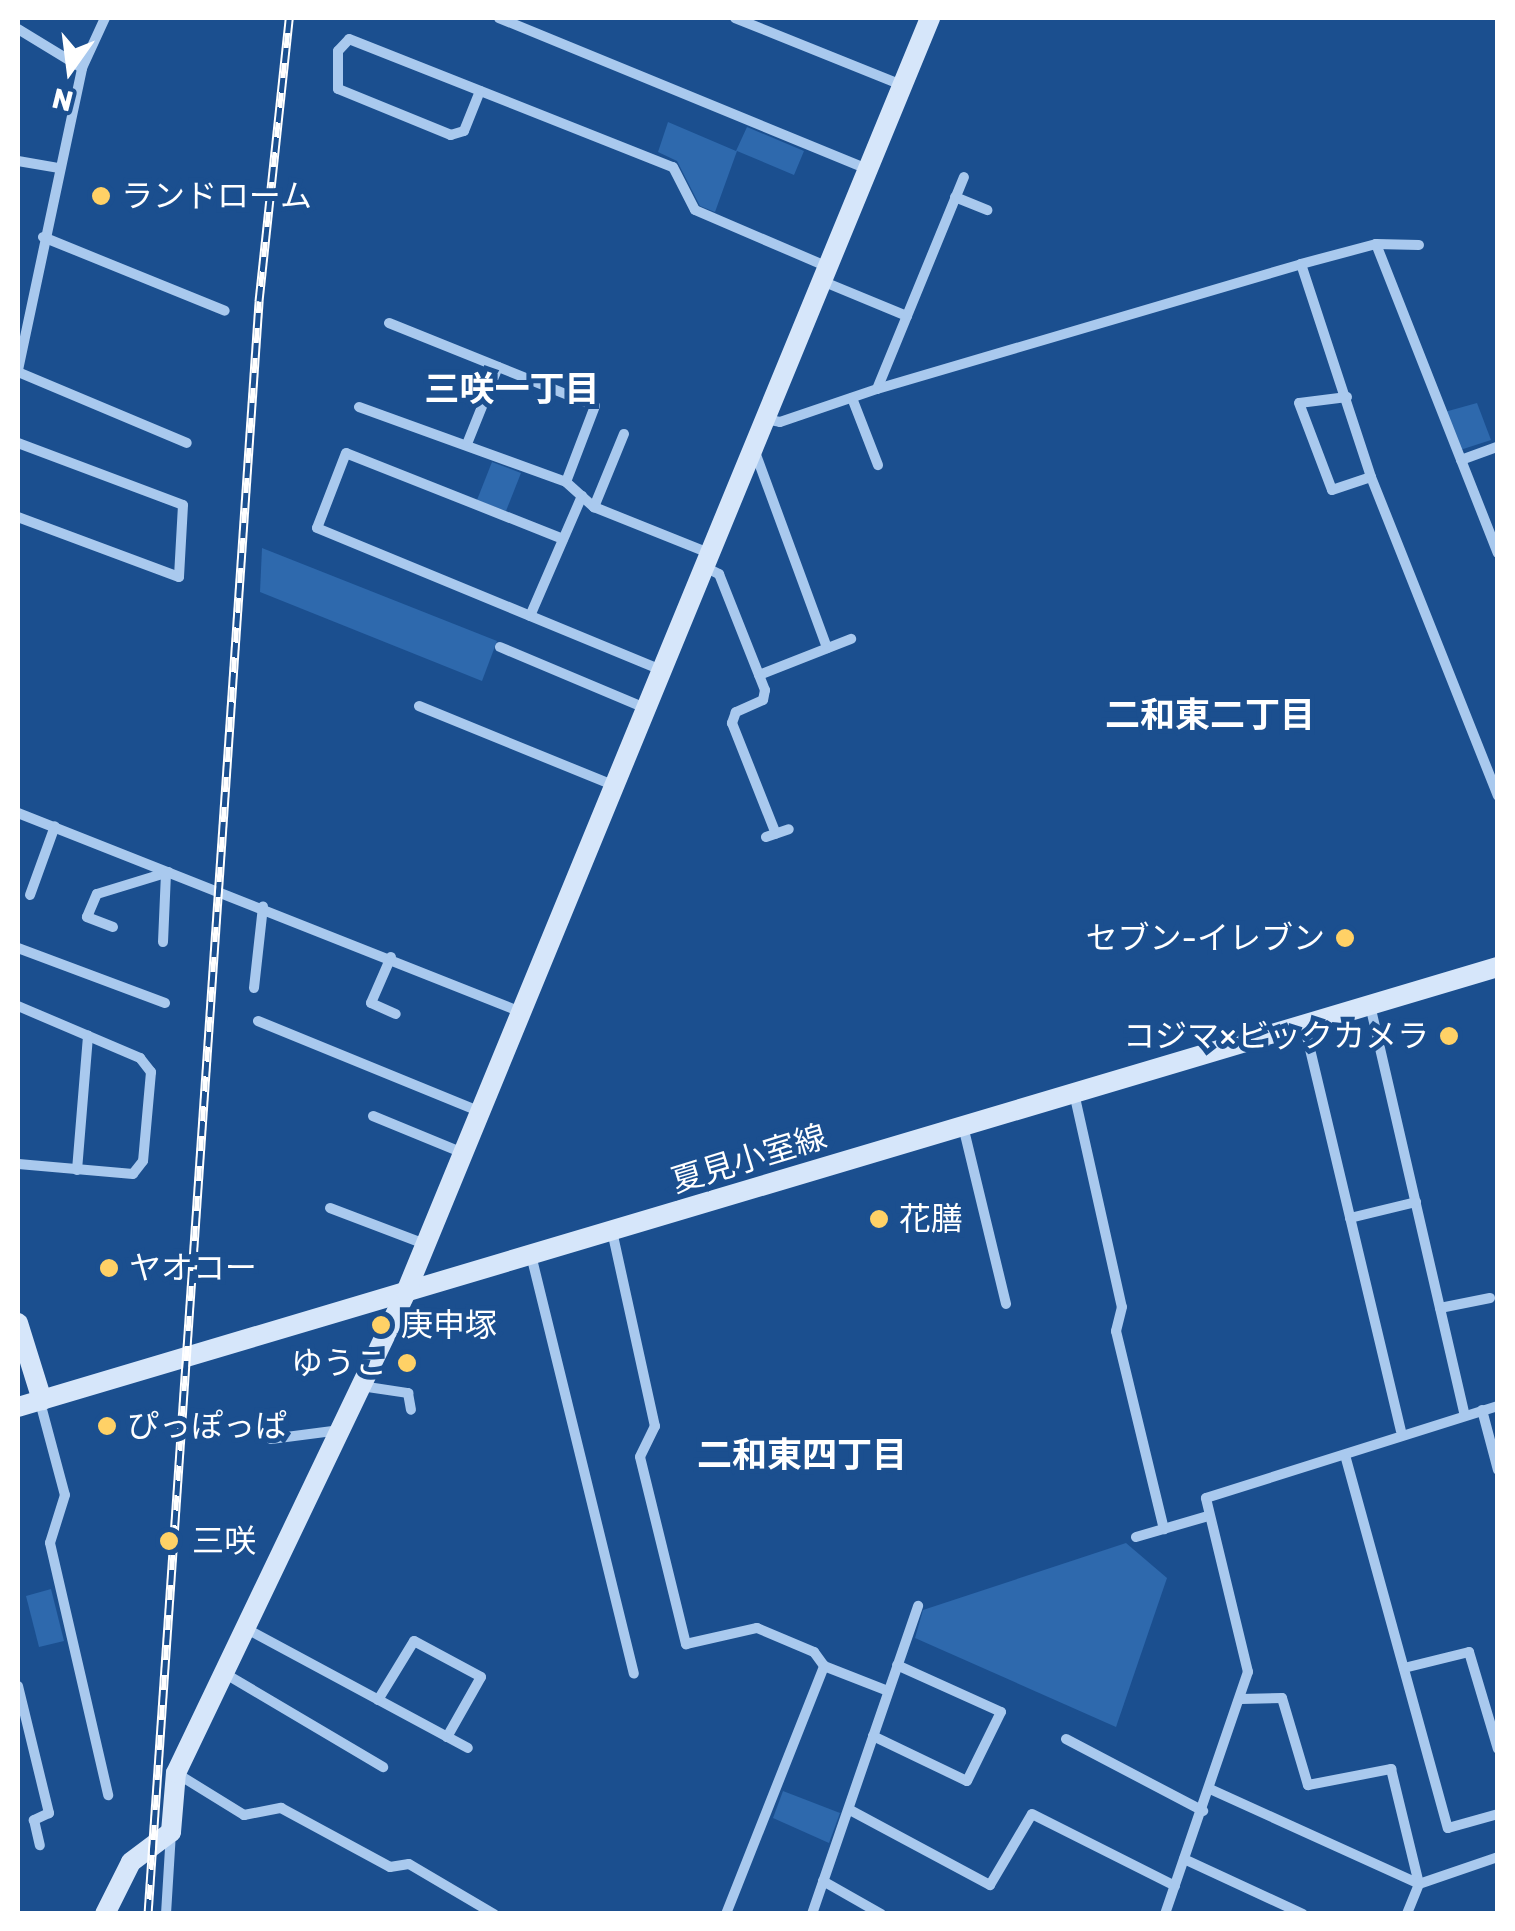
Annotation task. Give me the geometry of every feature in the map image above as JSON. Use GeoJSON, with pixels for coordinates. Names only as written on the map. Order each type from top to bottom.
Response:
{"type":"FeatureCollection","features":[{"type":"Feature","properties":{"kind":"street"},"geometry":{"type":"LineString","coordinates":[[104,18],[82,68],[22,318],[18,371],[188,443]]}},
{"type":"Feature","properties":{"kind":"street"},"geometry":{"type":"LineString","coordinates":[[498,18],[868,169]]}},
{"type":"Feature","properties":{"kind":"street"},"geometry":{"type":"LineString","coordinates":[[734,18],[902,85]]}},
{"type":"Feature","properties":{"kind":"street"},"geometry":{"type":"LineString","coordinates":[[166,1914],[176,1772],[406,1292],[930,18]]}},
{"type":"Feature","properties":{"kind":"street"},"geometry":{"type":"LineString","coordinates":[[18,28],[82,68]]}},
{"type":"Feature","properties":{"kind":"street"},"geometry":{"type":"LineString","coordinates":[[480,91],[464,132],[451,135],[338,89],[338,51],[349,39],[480,91],[673,168],[695,210],[907,316]]}},
{"type":"Feature","properties":{"kind":"street"},"geometry":{"type":"LineString","coordinates":[[18,160],[59,168]]}},
{"type":"Feature","properties":{"kind":"street"},"geometry":{"type":"LineString","coordinates":[[877,390],[964,176]]}},
{"type":"Feature","properties":{"kind":"street"},"geometry":{"type":"LineString","coordinates":[[956,198],[988,210]]}},
{"type":"Feature","properties":{"kind":"street"},"geometry":{"type":"LineString","coordinates":[[43,237],[226,310]]}},
{"type":"Feature","properties":{"kind":"street"},"geometry":{"type":"LineString","coordinates":[[766,418],[780,422],[1376,244],[1419,245]]}},
{"type":"Feature","properties":{"kind":"street"},"geometry":{"type":"LineString","coordinates":[[1376,244],[1498,553]]}},
{"type":"Feature","properties":{"kind":"street"},"geometry":{"type":"LineString","coordinates":[[1301,264],[1371,477],[1498,796]]}},
{"type":"Feature","properties":{"kind":"street"},"geometry":{"type":"LineString","coordinates":[[389,323],[595,406],[566,482]]}},
{"type":"Feature","properties":{"kind":"street"},"geometry":{"type":"LineString","coordinates":[[467,444],[498,367]]}},
{"type":"Feature","properties":{"kind":"street"},"geometry":{"type":"LineString","coordinates":[[1346,397],[1299,403],[1332,490],[1371,477]]}},
{"type":"Feature","properties":{"kind":"street"},"geometry":{"type":"LineString","coordinates":[[852,398],[878,466]]}},
{"type":"Feature","properties":{"kind":"street"},"geometry":{"type":"LineString","coordinates":[[359,407],[566,482],[594,508],[707,560],[719,574],[759,674],[764,700],[736,712],[732,723],[771,836],[790,830]]}},
{"type":"Feature","properties":{"kind":"street"},"geometry":{"type":"LineString","coordinates":[[594,508],[624,434]]}},
{"type":"Feature","properties":{"kind":"street"},"geometry":{"type":"LineString","coordinates":[[18,444],[183,505],[179,577],[18,518]]}},
{"type":"Feature","properties":{"kind":"street"},"geometry":{"type":"LineString","coordinates":[[1461,460],[1497,447]]}},
{"type":"Feature","properties":{"kind":"street"},"geometry":{"type":"LineString","coordinates":[[754,448],[827,648]]}},
{"type":"Feature","properties":{"kind":"street"},"geometry":{"type":"LineString","coordinates":[[563,539],[346,453],[318,528],[662,670]]}},
{"type":"Feature","properties":{"kind":"street"},"geometry":{"type":"LineString","coordinates":[[530,616],[582,496]]}},
{"type":"Feature","properties":{"kind":"street"},"geometry":{"type":"LineString","coordinates":[[759,674],[851,639]]}},
{"type":"Feature","properties":{"kind":"street"},"geometry":{"type":"LineString","coordinates":[[500,647],[646,708]]}},
{"type":"Feature","properties":{"kind":"street"},"geometry":{"type":"LineString","coordinates":[[419,706],[614,786]]}},
{"type":"Feature","properties":{"kind":"street"},"geometry":{"type":"LineString","coordinates":[[18,813],[263,906],[521,1012]]}},
{"type":"Feature","properties":{"kind":"street"},"geometry":{"type":"LineString","coordinates":[[30,895],[54,826]]}},
{"type":"Feature","properties":{"kind":"street"},"geometry":{"type":"LineString","coordinates":[[112,927],[87,917],[97,894],[169,872]]}},
{"type":"Feature","properties":{"kind":"street"},"geometry":{"type":"LineString","coordinates":[[162,942],[169,872]]}},
{"type":"Feature","properties":{"kind":"street"},"geometry":{"type":"LineString","coordinates":[[254,988],[263,906]]}},
{"type":"Feature","properties":{"kind":"street"},"geometry":{"type":"LineString","coordinates":[[18,948],[165,1003]]}},
{"type":"Feature","properties":{"kind":"street"},"geometry":{"type":"LineString","coordinates":[[391,958],[372,1003],[396,1014]]}},
{"type":"Feature","properties":{"kind":"street","name":"夏見小室線"},"geometry":{"type":"LineString","coordinates":[[18,1407],[1498,966]]}},
{"type":"Feature","properties":{"kind":"street"},"geometry":{"type":"LineString","coordinates":[[1370,1005],[1465,1415]]}},
{"type":"Feature","properties":{"kind":"street"},"geometry":{"type":"LineString","coordinates":[[18,1006],[140,1058],[151,1072],[140,1168],[77,1170],[18,1164]]}},
{"type":"Feature","properties":{"kind":"street"},"geometry":{"type":"LineString","coordinates":[[258,1021],[480,1112]]}},
{"type":"Feature","properties":{"kind":"street"},"geometry":{"type":"LineString","coordinates":[[1304,1024],[1401,1431]]}},
{"type":"Feature","properties":{"kind":"street"},"geometry":{"type":"LineString","coordinates":[[77,1170],[88,1035]]}},
{"type":"Feature","properties":{"kind":"street"},"geometry":{"type":"LineString","coordinates":[[1074,1093],[1122,1307],[1116,1331],[1164,1529]]}},
{"type":"Feature","properties":{"kind":"street"},"geometry":{"type":"LineString","coordinates":[[373,1116],[463,1153]]}},
{"type":"Feature","properties":{"kind":"street"},"geometry":{"type":"LineString","coordinates":[[963,1126],[1006,1304]]}},
{"type":"Feature","properties":{"kind":"street"},"geometry":{"type":"LineString","coordinates":[[1350,1218],[1416,1202]]}},
{"type":"Feature","properties":{"kind":"street"},"geometry":{"type":"LineString","coordinates":[[330,1208],[426,1245]]}},
{"type":"Feature","properties":{"kind":"street"},"geometry":{"type":"LineString","coordinates":[[612,1231],[655,1426],[640,1456],[686,1644],[757,1628],[814,1652],[824,1666],[888,1690]]}},
{"type":"Feature","properties":{"kind":"street"},"geometry":{"type":"LineString","coordinates":[[531,1255],[634,1673]]}},
{"type":"Feature","properties":{"kind":"street"},"geometry":{"type":"LineString","coordinates":[[1440,1308],[1490,1298]]}},
{"type":"Feature","properties":{"kind":"street"},"geometry":{"type":"LineString","coordinates":[[18,1322],[65,1495],[50,1543],[108,1795]]}},
{"type":"Feature","properties":{"kind":"street"},"geometry":{"type":"LineString","coordinates":[[361,1386],[408,1393],[412,1410]]}},
{"type":"Feature","properties":{"kind":"street"},"geometry":{"type":"LineString","coordinates":[[1165,1914],[1241,1698],[1247,1664],[1206,1517],[1206,1498],[1345,1455],[1401,1431],[1498,1406]]}},
{"type":"Feature","properties":{"kind":"street"},"geometry":{"type":"LineString","coordinates":[[1482,1410],[1498,1470]]}},
{"type":"Feature","properties":{"kind":"street"},"geometry":{"type":"LineString","coordinates":[[271,1439],[340,1430]]}},
{"type":"Feature","properties":{"kind":"street"},"geometry":{"type":"LineString","coordinates":[[1345,1455],[1448,1828],[1498,1814]]}},
{"type":"Feature","properties":{"kind":"street"},"geometry":{"type":"LineString","coordinates":[[1136,1537],[1206,1517]]}},
{"type":"Feature","properties":{"kind":"street"},"geometry":{"type":"LineString","coordinates":[[812,1914],[918,1606]]}},
{"type":"Feature","properties":{"kind":"street"},"geometry":{"type":"LineString","coordinates":[[245,1628],[468,1748]]}},
{"type":"Feature","properties":{"kind":"street"},"geometry":{"type":"LineString","coordinates":[[378,1700],[414,1640],[481,1677],[447,1737]]}},
{"type":"Feature","properties":{"kind":"street"},"geometry":{"type":"LineString","coordinates":[[1404,1668],[1469,1652],[1498,1749]]}},
{"type":"Feature","properties":{"kind":"street"},"geometry":{"type":"LineString","coordinates":[[874,1736],[967,1781],[1001,1712],[897,1665]]}},
{"type":"Feature","properties":{"kind":"street"},"geometry":{"type":"LineString","coordinates":[[726,1914],[824,1666]]}},
{"type":"Feature","properties":{"kind":"street"},"geometry":{"type":"LineString","coordinates":[[224,1673],[383,1767]]}},
{"type":"Feature","properties":{"kind":"street"},"geometry":{"type":"LineString","coordinates":[[18,1686],[49,1812],[34,1820],[40,1845]]}},
{"type":"Feature","properties":{"kind":"street"},"geometry":{"type":"LineString","coordinates":[[1241,1698],[1282,1698],[1308,1785],[1391,1769],[1419,1884],[1407,1914]]}},
{"type":"Feature","properties":{"kind":"street"},"geometry":{"type":"LineString","coordinates":[[1066,1739],[1202,1811]]}},
{"type":"Feature","properties":{"kind":"street"},"geometry":{"type":"LineString","coordinates":[[176,1772],[244,1815],[281,1808],[390,1867],[409,1864],[494,1914]]}},
{"type":"Feature","properties":{"kind":"street"},"geometry":{"type":"LineString","coordinates":[[1210,1789],[1419,1884],[1498,1857]]}},
{"type":"Feature","properties":{"kind":"street"},"geometry":{"type":"LineString","coordinates":[[850,1810],[990,1884],[1032,1814],[1175,1886]]}},
{"type":"Feature","properties":{"kind":"street"},"geometry":{"type":"LineString","coordinates":[[106,1914],[132,1862],[171,1832]]}},
{"type":"Feature","properties":{"kind":"street"},"geometry":{"type":"LineString","coordinates":[[1184,1859],[1303,1914]]}},
{"type":"Feature","properties":{"kind":"street"},"geometry":{"type":"LineString","coordinates":[[823,1881],[881,1914]]}},
{"type":"Feature","properties":{"kind":"shaded area"},"geometry":{"type":"Polygon","coordinates":[[[668,122],[736,151],[747,127],[804,151],[794,175],[737,151],[715,212],[700,206],[677,161],[658,152],[668,122]]]}},
{"type":"Feature","properties":{"kind":"shaded area"},"geometry":{"type":"Polygon","coordinates":[[[1477,403],[1491,440],[1457,451],[1441,413],[1477,403]]]}},
{"type":"Feature","properties":{"kind":"shaded area"},"geometry":{"type":"Polygon","coordinates":[[[492,462],[521,473],[506,511],[477,500],[492,462]]]}},
{"type":"Feature","properties":{"kind":"shaded area"},"geometry":{"type":"Polygon","coordinates":[[[262,548],[497,641],[482,681],[260,592],[262,548]]]}},
{"type":"Feature","properties":{"kind":"shaded area"},"geometry":{"type":"Polygon","coordinates":[[[1126,1543],[1167,1578],[1116,1727],[915,1638],[923,1610],[1126,1543]]]}},
{"type":"Feature","properties":{"kind":"shaded area"},"geometry":{"type":"Polygon","coordinates":[[[51,1589],[64,1641],[39,1647],[26,1596],[51,1589]]]}},
{"type":"Feature","properties":{"kind":"shaded area"},"geometry":{"type":"Polygon","coordinates":[[[783,1791],[840,1813],[829,1843],[773,1818],[783,1791]]]}},
{"type":"Feature","properties":{"kind":"railway"},"geometry":{"type":"LineString","coordinates":[[148,1914],[259,301],[289,18]]}},
{"type":"Feature","properties":{"kind":"place","name":"ランドローム"},"geometry":{"type":"Point","coordinates":[101,196]}},
{"type":"Feature","properties":{"kind":"place","name":"セブン-イレブン"},"geometry":{"type":"Point","coordinates":[1345,938]}},
{"type":"Feature","properties":{"kind":"place","name":"コジマ×ビックカメラ"},"geometry":{"type":"Point","coordinates":[1449,1036]}},
{"type":"Feature","properties":{"kind":"place","name":"花膳"},"geometry":{"type":"Point","coordinates":[879,1219]}},
{"type":"Feature","properties":{"kind":"place","name":"ヤオコー"},"geometry":{"type":"Point","coordinates":[109,1268]}},
{"type":"Feature","properties":{"kind":"place","name":"庚申塚"},"geometry":{"type":"Point","coordinates":[381,1325]}},
{"type":"Feature","properties":{"kind":"place","name":"ゆうこ"},"geometry":{"type":"Point","coordinates":[407,1363]}},
{"type":"Feature","properties":{"kind":"place","name":"ぴっぽっぱ"},"geometry":{"type":"Point","coordinates":[107,1426]}},
{"type":"Feature","properties":{"kind":"place","name":"三咲"},"geometry":{"type":"Point","coordinates":[169,1541]}},
{"type":"Feature","properties":{"kind":"district","name":"三咲一丁目"},"geometry":{"type":"Point","coordinates":[512,389]}},
{"type":"Feature","properties":{"kind":"district","name":"二和東二丁目"},"geometry":{"type":"Point","coordinates":[1210,715]}},
{"type":"Feature","properties":{"kind":"district","name":"二和東四丁目"},"geometry":{"type":"Point","coordinates":[802,1455]}}]}
